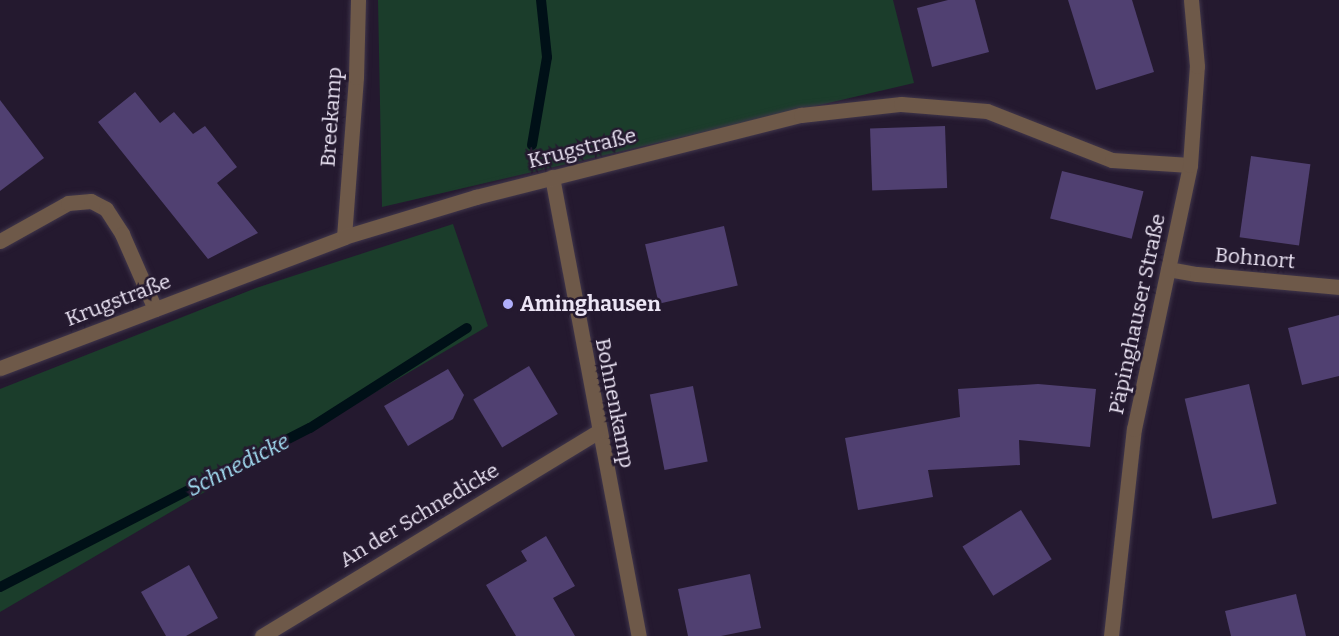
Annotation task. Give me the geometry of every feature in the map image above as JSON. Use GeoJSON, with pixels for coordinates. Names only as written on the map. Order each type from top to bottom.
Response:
{"type":"FeatureCollection","features":[{"type":"Feature","properties":{"kind":"street","name":"Breekamp"},"geometry":{"type":"LineString","coordinates":[[344,237],[358,0]]}},
{"type":"Feature","properties":{"kind":"street","name":"Päpinghauser Straße"},"geometry":{"type":"LineString","coordinates":[[1111,636],[1134,429],[1190,165],[1197,66],[1191,0]]}},
{"type":"Feature","properties":{"kind":"street","name":"Krugstraße"},"geometry":{"type":"LineString","coordinates":[[0,368],[344,237],[476,197],[801,115],[901,104],[987,111],[1112,160],[1190,165]]}},
{"type":"Feature","properties":{"kind":"street","name":"Bohnenkamp"},"geometry":{"type":"LineString","coordinates":[[552,177],[598,430],[639,636]]}},
{"type":"Feature","properties":{"kind":"street"},"geometry":{"type":"LineString","coordinates":[[0,241],[68,202],[91,201],[106,209],[122,234],[155,309]]}},
{"type":"Feature","properties":{"kind":"street","name":"Bohnort"},"geometry":{"type":"LineString","coordinates":[[1168,269],[1197,274],[1339,287]]}},
{"type":"Feature","properties":{"kind":"street","name":"An der Schnedicke"},"geometry":{"type":"LineString","coordinates":[[262,636],[598,430]]}},
{"type":"Feature","properties":{"kind":"green space"},"geometry":{"type":"Polygon","coordinates":[[[378,0],[893,0],[914,83],[382,207],[378,0]]]}},
{"type":"Feature","properties":{"kind":"green space"},"geometry":{"type":"Polygon","coordinates":[[[453,224],[488,326],[0,612],[0,389],[256,288],[453,224]]]}},
{"type":"Feature","properties":{"kind":"building"},"geometry":{"type":"Polygon","coordinates":[[[948,0],[975,0],[989,52],[932,67],[917,8],[948,0]]]}},
{"type":"Feature","properties":{"kind":"building"},"geometry":{"type":"Polygon","coordinates":[[[1068,0],[1132,0],[1154,72],[1096,90],[1068,0]]]}},
{"type":"Feature","properties":{"kind":"building"},"geometry":{"type":"Polygon","coordinates":[[[135,92],[160,123],[174,112],[193,134],[205,126],[237,167],[217,183],[258,233],[208,259],[98,122],[135,92]]]}},
{"type":"Feature","properties":{"kind":"building"},"geometry":{"type":"Polygon","coordinates":[[[0,100],[44,158],[0,191],[0,100]]]}},
{"type":"Feature","properties":{"kind":"building"},"geometry":{"type":"Polygon","coordinates":[[[945,126],[947,188],[872,191],[870,129],[945,126]]]}},
{"type":"Feature","properties":{"kind":"building"},"geometry":{"type":"Polygon","coordinates":[[[1251,156],[1310,164],[1299,246],[1240,237],[1251,156]]]}},
{"type":"Feature","properties":{"kind":"building"},"geometry":{"type":"Polygon","coordinates":[[[1062,171],[1144,191],[1132,239],[1050,219],[1062,171]]]}},
{"type":"Feature","properties":{"kind":"building"},"geometry":{"type":"Polygon","coordinates":[[[724,226],[738,285],[659,304],[645,244],[724,226]]]}},
{"type":"Feature","properties":{"kind":"building"},"geometry":{"type":"Polygon","coordinates":[[[1339,315],[1339,376],[1302,385],[1288,328],[1339,315]]]}},
{"type":"Feature","properties":{"kind":"building"},"geometry":{"type":"Polygon","coordinates":[[[529,366],[558,414],[502,447],[473,399],[529,366]]]}},
{"type":"Feature","properties":{"kind":"building"},"geometry":{"type":"Polygon","coordinates":[[[448,369],[464,395],[453,419],[408,446],[384,406],[448,369]]]}},
{"type":"Feature","properties":{"kind":"building"},"geometry":{"type":"Polygon","coordinates":[[[1038,384],[1096,389],[1090,447],[1019,440],[1020,465],[928,470],[933,497],[858,510],[845,438],[960,417],[958,389],[1038,384]]]}},
{"type":"Feature","properties":{"kind":"building"},"geometry":{"type":"Polygon","coordinates":[[[1249,384],[1277,504],[1212,519],[1185,399],[1249,384]]]}},
{"type":"Feature","properties":{"kind":"building"},"geometry":{"type":"Polygon","coordinates":[[[693,386],[708,462],[665,470],[650,394],[693,386]]]}},
{"type":"Feature","properties":{"kind":"building"},"geometry":{"type":"Polygon","coordinates":[[[1021,510],[1052,559],[993,596],[962,547],[1021,510]]]}},
{"type":"Feature","properties":{"kind":"building"},"geometry":{"type":"Polygon","coordinates":[[[546,536],[575,586],[553,598],[575,636],[516,636],[486,585],[527,561],[521,551],[546,536]]]}},
{"type":"Feature","properties":{"kind":"building"},"geometry":{"type":"Polygon","coordinates":[[[189,565],[218,618],[186,636],[166,636],[141,592],[189,565]]]}},
{"type":"Feature","properties":{"kind":"building"},"geometry":{"type":"Polygon","coordinates":[[[750,574],[761,628],[721,636],[688,636],[678,589],[750,574]]]}},
{"type":"Feature","properties":{"kind":"building"},"geometry":{"type":"Polygon","coordinates":[[[1296,594],[1306,636],[1231,636],[1225,611],[1296,594]]]}},
{"type":"Feature","properties":{"kind":"waterway","name":"Schnedicke"},"geometry":{"type":"LineString","coordinates":[[532,145],[547,57],[541,0]]}},
{"type":"Feature","properties":{"kind":"waterway","name":"Schnedicke"},"geometry":{"type":"LineString","coordinates":[[0,587],[310,428],[467,328]]}},
{"type":"Feature","properties":{"kind":"place","name":"Aminghausen"},"geometry":{"type":"Point","coordinates":[508,304]}}]}
